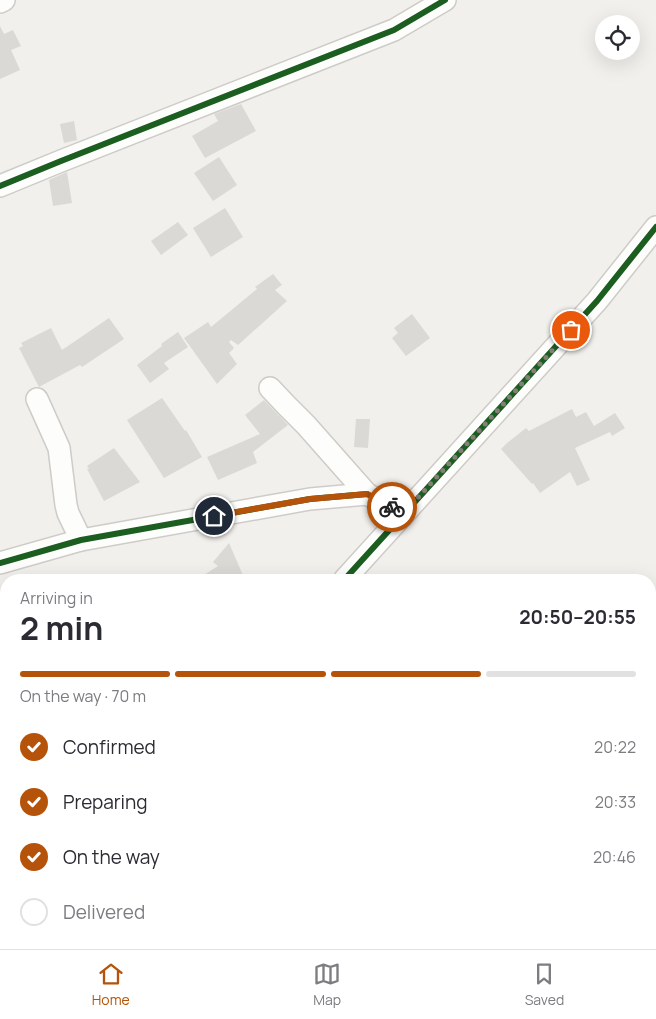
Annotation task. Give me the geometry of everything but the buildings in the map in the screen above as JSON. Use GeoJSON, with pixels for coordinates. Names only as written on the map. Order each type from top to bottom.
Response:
{"type":"FeatureCollection","features":[{"type":"Feature","properties":{"kind":"street"},"geometry":{"type":"LineString","coordinates":[[0,2],[4,0]]}},
{"type":"Feature","properties":{"kind":"street"},"geometry":{"type":"LineString","coordinates":[[0,186],[394,30],[445,0]]}},
{"type":"Feature","properties":{"kind":"street"},"geometry":{"type":"LineString","coordinates":[[349,574],[597,301],[656,227]]}},
{"type":"Feature","properties":{"kind":"street"},"geometry":{"type":"LineString","coordinates":[[270,388],[306,425],[367,494],[403,514]]}},
{"type":"Feature","properties":{"kind":"street"},"geometry":{"type":"LineString","coordinates":[[37,398],[56,439],[66,506],[81,540]]}},
{"type":"Feature","properties":{"kind":"street"},"geometry":{"type":"LineString","coordinates":[[0,563],[81,540],[310,499],[367,494]]}},
{"type":"Feature","properties":{"kind":"cycle path"},"geometry":{"type":"LineString","coordinates":[[0,186],[394,30],[445,0]]}},
{"type":"Feature","properties":{"kind":"cycle path"},"geometry":{"type":"LineString","coordinates":[[349,574],[597,301],[656,227]]}},
{"type":"Feature","properties":{"kind":"cycle path"},"geometry":{"type":"LineString","coordinates":[[0,563],[81,540],[310,499],[367,494]]}},
{"type":"Feature","properties":{"kind":"way so far"},"geometry":{"type":"LineString","coordinates":[[392,507],[403,514],[571,330]]}},
{"type":"Feature","properties":{"kind":"route"},"geometry":{"type":"LineString","coordinates":[[214,516],[310,499],[367,494],[392,507]]}}]}
